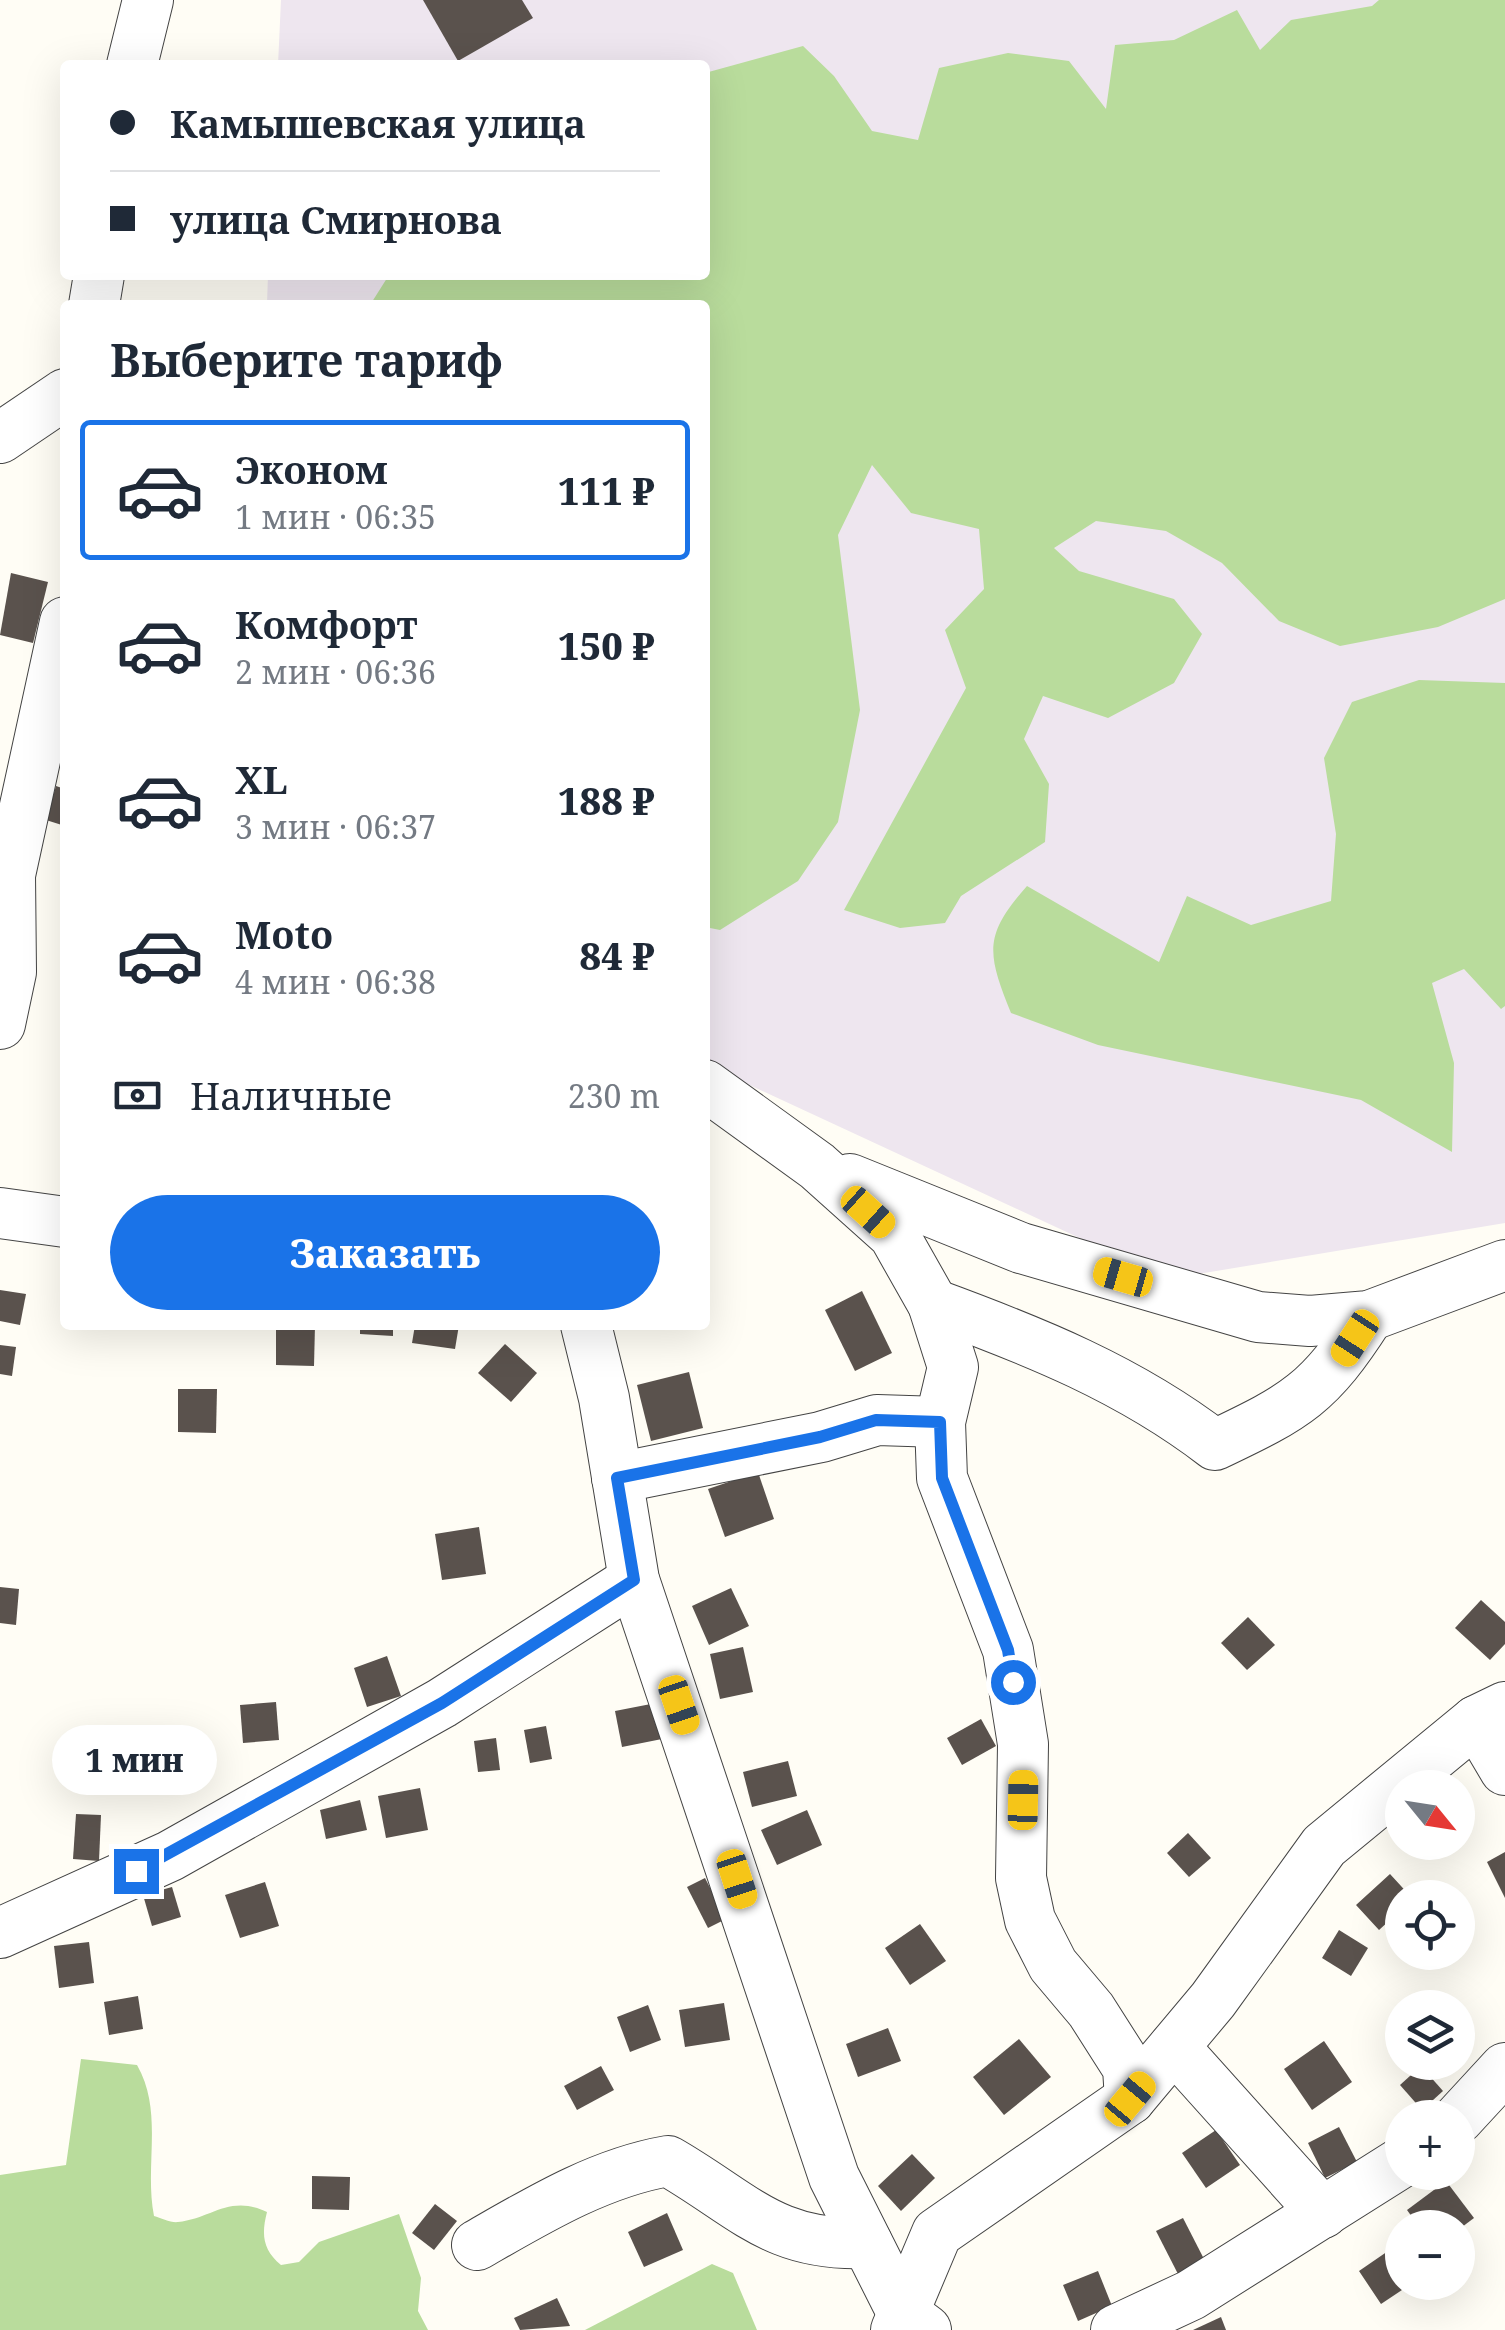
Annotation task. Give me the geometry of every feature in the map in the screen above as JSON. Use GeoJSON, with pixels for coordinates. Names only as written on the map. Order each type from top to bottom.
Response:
{"type":"FeatureCollection","features":[{"type":"Feature","properties":{"kind":"street"},"geometry":{"type":"LineString","coordinates":[[133,60],[148,0]]}},
{"type":"Feature","properties":{"kind":"street"},"geometry":{"type":"LineString","coordinates":[[0,438],[60,397]]}},
{"type":"Feature","properties":{"kind":"street"},"geometry":{"type":"LineString","coordinates":[[0,1024],[11,972],[10,875],[60,645]]}},
{"type":"Feature","properties":{"kind":"street"},"geometry":{"type":"LineString","coordinates":[[710,1089],[817,1166],[894,1235],[933,1304],[953,1367],[940,1422],[942,1478],[1008,1650],[1023,1744],[1020,1878],[1030,1920],[1053,1965],[1092,2010],[1128,2068],[1130,2099]]}},
{"type":"Feature","properties":{"kind":"street"},"geometry":{"type":"LineString","coordinates":[[817,1166],[1022,1248],[1258,1317],[1310,1321],[1370,1316],[1505,1264]]}},
{"type":"Feature","properties":{"kind":"street"},"geometry":{"type":"LineString","coordinates":[[0,1212],[60,1221]]}},
{"type":"Feature","properties":{"kind":"street"},"geometry":{"type":"LineString","coordinates":[[933,1304],[1027,1338],[1117,1379],[1215,1446],[1306,1398],[1340,1361],[1370,1316]]}},
{"type":"Feature","properties":{"kind":"street"},"geometry":{"type":"LineString","coordinates":[[587,1330],[604,1398],[634,1580],[834,2177],[908,2324]]}},
{"type":"Feature","properties":{"kind":"street"},"geometry":{"type":"LineString","coordinates":[[617,1478],[820,1437],[876,1420],[940,1422]]}},
{"type":"Feature","properties":{"kind":"street"},"geometry":{"type":"LineString","coordinates":[[0,1932],[170,1856],[442,1703],[634,1580]]}},
{"type":"Feature","properties":{"kind":"street"},"geometry":{"type":"LineString","coordinates":[[908,2324],[937,2233],[1130,2099],[1213,2000],[1324,1846],[1491,1714],[1505,1770]]}},
{"type":"Feature","properties":{"kind":"street"},"geometry":{"type":"LineString","coordinates":[[1174,2046],[1323,2212]]}},
{"type":"Feature","properties":{"kind":"street"},"geometry":{"type":"LineString","coordinates":[[1475,2101],[1505,2068]]}},
{"type":"Feature","properties":{"kind":"street"},"geometry":{"type":"LineString","coordinates":[[477,2245],[553,2201],[634,2166],[668,2161],[765,2226],[822,2242],[867,2244]]}},
{"type":"Feature","properties":{"kind":"street"},"geometry":{"type":"LineString","coordinates":[[1116,2330],[1191,2295],[1385,2173]]}},
{"type":"Feature","properties":{"kind":"shaded area"},"geometry":{"type":"Polygon","coordinates":[[[281,0],[1505,0],[1505,1223],[1168,1279],[710,1064],[710,300],[267,300],[268,280],[710,280],[710,60],[278,60],[281,0]]]}},
{"type":"Feature","properties":{"kind":"green space"},"geometry":{"type":"Polygon","coordinates":[[[1379,0],[1505,0],[1505,599],[1438,627],[1340,646],[1279,621],[1222,563],[1166,531],[1096,521],[1054,548],[1079,571],[1174,599],[1202,634],[1174,683],[1108,718],[1043,696],[1024,739],[1049,784],[1045,842],[961,896],[945,923],[900,928],[844,910],[966,688],[945,630],[984,589],[979,529],[911,513],[872,465],[838,535],[860,710],[838,822],[798,881],[720,930],[710,928],[710,300],[373,300],[386,280],[710,280],[710,72],[803,46],[834,76],[872,131],[918,140],[939,68],[1008,53],[1069,61],[1106,109],[1115,45],[1174,40],[1237,10],[1260,50],[1291,20],[1372,6],[1379,0]]]}},
{"type":"Feature","properties":{"kind":"green space"},"geometry":{"type":"Polygon","coordinates":[[[1419,680],[1505,683],[1505,1006],[1501,1009],[1464,969],[1432,983],[1454,1063],[1452,1152],[1361,1100],[1098,1045],[1011,1013],[997,975],[994,946],[1003,918],[1027,886],[1159,962],[1187,896],[1251,925],[1331,901],[1336,834],[1324,758],[1352,702],[1419,680]]]}},
{"type":"Feature","properties":{"kind":"green space"},"geometry":{"type":"Polygon","coordinates":[[[81,2059],[137,2065],[150,2101],[154,2216],[178,2222],[231,2206],[267,2212],[265,2242],[281,2265],[299,2262],[319,2242],[399,2214],[421,2278],[418,2311],[428,2330],[0,2330],[0,2175],[66,2165],[81,2059]]]}},
{"type":"Feature","properties":{"kind":"green space"},"geometry":{"type":"Polygon","coordinates":[[[712,2264],[733,2273],[757,2330],[585,2330],[712,2264]]]}},
{"type":"Feature","properties":{"kind":"building"},"geometry":{"type":"Polygon","coordinates":[[[423,0],[522,0],[533,18],[457,60],[423,0]]]}},
{"type":"Feature","properties":{"kind":"building"},"geometry":{"type":"Polygon","coordinates":[[[11,573],[48,582],[33,643],[0,635],[11,573]]]}},
{"type":"Feature","properties":{"kind":"building"},"geometry":{"type":"Polygon","coordinates":[[[56,786],[60,787],[60,824],[46,820],[56,786]]]}},
{"type":"Feature","properties":{"kind":"building"},"geometry":{"type":"Polygon","coordinates":[[[0,1290],[26,1294],[20,1325],[0,1321],[0,1290]]]}},
{"type":"Feature","properties":{"kind":"building"},"geometry":{"type":"Polygon","coordinates":[[[862,1291],[892,1353],[855,1371],[825,1310],[862,1291]]]}},
{"type":"Feature","properties":{"kind":"building"},"geometry":{"type":"Polygon","coordinates":[[[276,1330],[315,1330],[314,1366],[276,1365],[276,1330]]]}},
{"type":"Feature","properties":{"kind":"building"},"geometry":{"type":"Polygon","coordinates":[[[360,1330],[393,1330],[393,1336],[360,1334],[360,1330]]]}},
{"type":"Feature","properties":{"kind":"building"},"geometry":{"type":"Polygon","coordinates":[[[414,1330],[458,1330],[455,1349],[412,1343],[414,1330]]]}},
{"type":"Feature","properties":{"kind":"building"},"geometry":{"type":"Polygon","coordinates":[[[505,1344],[537,1373],[511,1402],[478,1373],[505,1344]]]}},
{"type":"Feature","properties":{"kind":"building"},"geometry":{"type":"Polygon","coordinates":[[[0,1345],[16,1347],[12,1376],[0,1374],[0,1345]]]}},
{"type":"Feature","properties":{"kind":"building"},"geometry":{"type":"Polygon","coordinates":[[[689,1372],[703,1428],[651,1441],[637,1385],[689,1372]]]}},
{"type":"Feature","properties":{"kind":"building"},"geometry":{"type":"Polygon","coordinates":[[[178,1389],[217,1389],[216,1433],[178,1432],[178,1389]]]}},
{"type":"Feature","properties":{"kind":"building"},"geometry":{"type":"Polygon","coordinates":[[[758,1472],[774,1519],[725,1537],[708,1489],[758,1472]]]}},
{"type":"Feature","properties":{"kind":"building"},"geometry":{"type":"Polygon","coordinates":[[[479,1527],[486,1574],[442,1580],[435,1534],[479,1527]]]}},
{"type":"Feature","properties":{"kind":"building"},"geometry":{"type":"Polygon","coordinates":[[[0,1587],[19,1589],[16,1625],[0,1623],[0,1587]]]}},
{"type":"Feature","properties":{"kind":"building"},"geometry":{"type":"Polygon","coordinates":[[[731,1588],[749,1626],[709,1645],[692,1606],[731,1588]]]}},
{"type":"Feature","properties":{"kind":"building"},"geometry":{"type":"Polygon","coordinates":[[[1481,1600],[1505,1622],[1505,1644],[1490,1660],[1455,1628],[1481,1600]]]}},
{"type":"Feature","properties":{"kind":"building"},"geometry":{"type":"Polygon","coordinates":[[[1248,1617],[1275,1645],[1247,1670],[1221,1643],[1248,1617]]]}},
{"type":"Feature","properties":{"kind":"building"},"geometry":{"type":"Polygon","coordinates":[[[743,1647],[753,1692],[720,1699],[710,1654],[743,1647]]]}},
{"type":"Feature","properties":{"kind":"building"},"geometry":{"type":"Polygon","coordinates":[[[387,1656],[401,1696],[367,1707],[354,1668],[387,1656]]]}},
{"type":"Feature","properties":{"kind":"building"},"geometry":{"type":"Polygon","coordinates":[[[276,1702],[279,1740],[243,1743],[240,1705],[276,1702]]]}},
{"type":"Feature","properties":{"kind":"building"},"geometry":{"type":"Polygon","coordinates":[[[656,1703],[662,1739],[622,1747],[615,1711],[656,1703]]]}},
{"type":"Feature","properties":{"kind":"building"},"geometry":{"type":"Polygon","coordinates":[[[981,1719],[996,1746],[962,1765],[947,1738],[981,1719]]]}},
{"type":"Feature","properties":{"kind":"building"},"geometry":{"type":"Polygon","coordinates":[[[546,1726],[552,1759],[530,1763],[524,1730],[546,1726]]]}},
{"type":"Feature","properties":{"kind":"building"},"geometry":{"type":"Polygon","coordinates":[[[496,1738],[500,1770],[478,1772],[474,1741],[496,1738]]]}},
{"type":"Feature","properties":{"kind":"building"},"geometry":{"type":"Polygon","coordinates":[[[788,1761],[797,1796],[752,1807],[743,1772],[788,1761]]]}},
{"type":"Feature","properties":{"kind":"building"},"geometry":{"type":"Polygon","coordinates":[[[420,1788],[428,1830],[386,1838],[378,1796],[420,1788]]]}},
{"type":"Feature","properties":{"kind":"building"},"geometry":{"type":"Polygon","coordinates":[[[360,1800],[367,1830],[326,1839],[320,1810],[360,1800]]]}},
{"type":"Feature","properties":{"kind":"building"},"geometry":{"type":"Polygon","coordinates":[[[807,1810],[822,1845],[777,1865],[761,1830],[807,1810]]]}},
{"type":"Feature","properties":{"kind":"building"},"geometry":{"type":"Polygon","coordinates":[[[76,1814],[101,1815],[99,1861],[73,1859],[76,1814]]]}},
{"type":"Feature","properties":{"kind":"building"},"geometry":{"type":"Polygon","coordinates":[[[1188,1833],[1211,1858],[1189,1877],[1167,1853],[1188,1833]]]}},
{"type":"Feature","properties":{"kind":"building"},"geometry":{"type":"Polygon","coordinates":[[[1505,1852],[1505,1898],[1487,1862],[1505,1852]]]}},
{"type":"Feature","properties":{"kind":"building"},"geometry":{"type":"Polygon","coordinates":[[[1390,1874],[1396,1880],[1385,1880],[1385,1925],[1379,1930],[1356,1905],[1390,1874]]]}},
{"type":"Feature","properties":{"kind":"building"},"geometry":{"type":"Polygon","coordinates":[[[705,1878],[726,1919],[708,1928],[687,1887],[705,1878]]]}},
{"type":"Feature","properties":{"kind":"building"},"geometry":{"type":"Polygon","coordinates":[[[265,1882],[279,1926],[240,1938],[225,1895],[265,1882]]]}},
{"type":"Feature","properties":{"kind":"building"},"geometry":{"type":"Polygon","coordinates":[[[172,1887],[181,1917],[152,1926],[143,1895],[172,1887]]]}},
{"type":"Feature","properties":{"kind":"building"},"geometry":{"type":"Polygon","coordinates":[[[920,1924],[946,1961],[910,1985],[885,1948],[920,1924]]]}},
{"type":"Feature","properties":{"kind":"building"},"geometry":{"type":"Polygon","coordinates":[[[1339,1930],[1368,1948],[1351,1976],[1322,1958],[1339,1930]]]}},
{"type":"Feature","properties":{"kind":"building"},"geometry":{"type":"Polygon","coordinates":[[[89,1942],[94,1983],[59,1988],[54,1946],[89,1942]]]}},
{"type":"Feature","properties":{"kind":"building"},"geometry":{"type":"Polygon","coordinates":[[[138,1996],[143,2029],[109,2035],[104,2002],[138,1996]]]}},
{"type":"Feature","properties":{"kind":"building"},"geometry":{"type":"Polygon","coordinates":[[[724,2003],[730,2040],[685,2047],[679,2010],[724,2003]]]}},
{"type":"Feature","properties":{"kind":"building"},"geometry":{"type":"Polygon","coordinates":[[[648,2005],[661,2040],[630,2052],[617,2017],[648,2005]]]}},
{"type":"Feature","properties":{"kind":"building"},"geometry":{"type":"Polygon","coordinates":[[[888,2028],[901,2061],[858,2077],[846,2044],[888,2028]]]}},
{"type":"Feature","properties":{"kind":"building"},"geometry":{"type":"Polygon","coordinates":[[[1019,2039],[1051,2077],[1004,2115],[973,2077],[1019,2039]]]}},
{"type":"Feature","properties":{"kind":"building"},"geometry":{"type":"Polygon","coordinates":[[[1324,2041],[1352,2082],[1312,2110],[1284,2069],[1324,2041]]]}},
{"type":"Feature","properties":{"kind":"building"},"geometry":{"type":"Polygon","coordinates":[[[601,2066],[614,2090],[577,2110],[564,2086],[601,2066]]]}},
{"type":"Feature","properties":{"kind":"building"},"geometry":{"type":"Polygon","coordinates":[[[1406,2080],[1433,2080],[1443,2091],[1433,2100],[1413,2100],[1400,2085],[1406,2080]]]}},
{"type":"Feature","properties":{"kind":"building"},"geometry":{"type":"Polygon","coordinates":[[[1339,2127],[1357,2162],[1325,2178],[1308,2143],[1339,2127]]]}},
{"type":"Feature","properties":{"kind":"building"},"geometry":{"type":"Polygon","coordinates":[[[1216,2130],[1240,2165],[1206,2188],[1182,2153],[1216,2130]]]}},
{"type":"Feature","properties":{"kind":"building"},"geometry":{"type":"Polygon","coordinates":[[[912,2154],[935,2178],[901,2211],[878,2186],[912,2154]]]}},
{"type":"Feature","properties":{"kind":"building"},"geometry":{"type":"Polygon","coordinates":[[[312,2176],[350,2177],[349,2210],[312,2209],[312,2176]]]}},
{"type":"Feature","properties":{"kind":"building"},"geometry":{"type":"Polygon","coordinates":[[[1434,2190],[1453,2190],[1468,2210],[1407,2210],[1434,2190]]]}},
{"type":"Feature","properties":{"kind":"building"},"geometry":{"type":"Polygon","coordinates":[[[435,2204],[457,2221],[434,2250],[412,2233],[435,2204]]]}},
{"type":"Feature","properties":{"kind":"building"},"geometry":{"type":"Polygon","coordinates":[[[667,2213],[683,2250],[644,2267],[628,2232],[667,2213]]]}},
{"type":"Feature","properties":{"kind":"building"},"geometry":{"type":"Polygon","coordinates":[[[1183,2218],[1205,2261],[1178,2274],[1156,2231],[1183,2218]]]}},
{"type":"Feature","properties":{"kind":"building"},"geometry":{"type":"Polygon","coordinates":[[[1385,2253],[1387,2300],[1381,2304],[1359,2271],[1385,2253]]]}},
{"type":"Feature","properties":{"kind":"building"},"geometry":{"type":"Polygon","coordinates":[[[1098,2271],[1112,2306],[1078,2321],[1063,2285],[1098,2271]]]}},
{"type":"Feature","properties":{"kind":"building"},"geometry":{"type":"Polygon","coordinates":[[[557,2298],[570,2326],[520,2330],[514,2318],[557,2298]]]}},
{"type":"Feature","properties":{"kind":"building"},"geometry":{"type":"Polygon","coordinates":[[[1221,2317],[1226,2330],[1193,2330],[1221,2317]]]}},
{"type":"Feature","properties":{"kind":"route"},"geometry":{"type":"LineString","coordinates":[[136,1871],[170,1856],[442,1703],[634,1580],[617,1478],[820,1437],[876,1420],[940,1422],[942,1478],[1008,1650],[1013,1682]]}}]}
